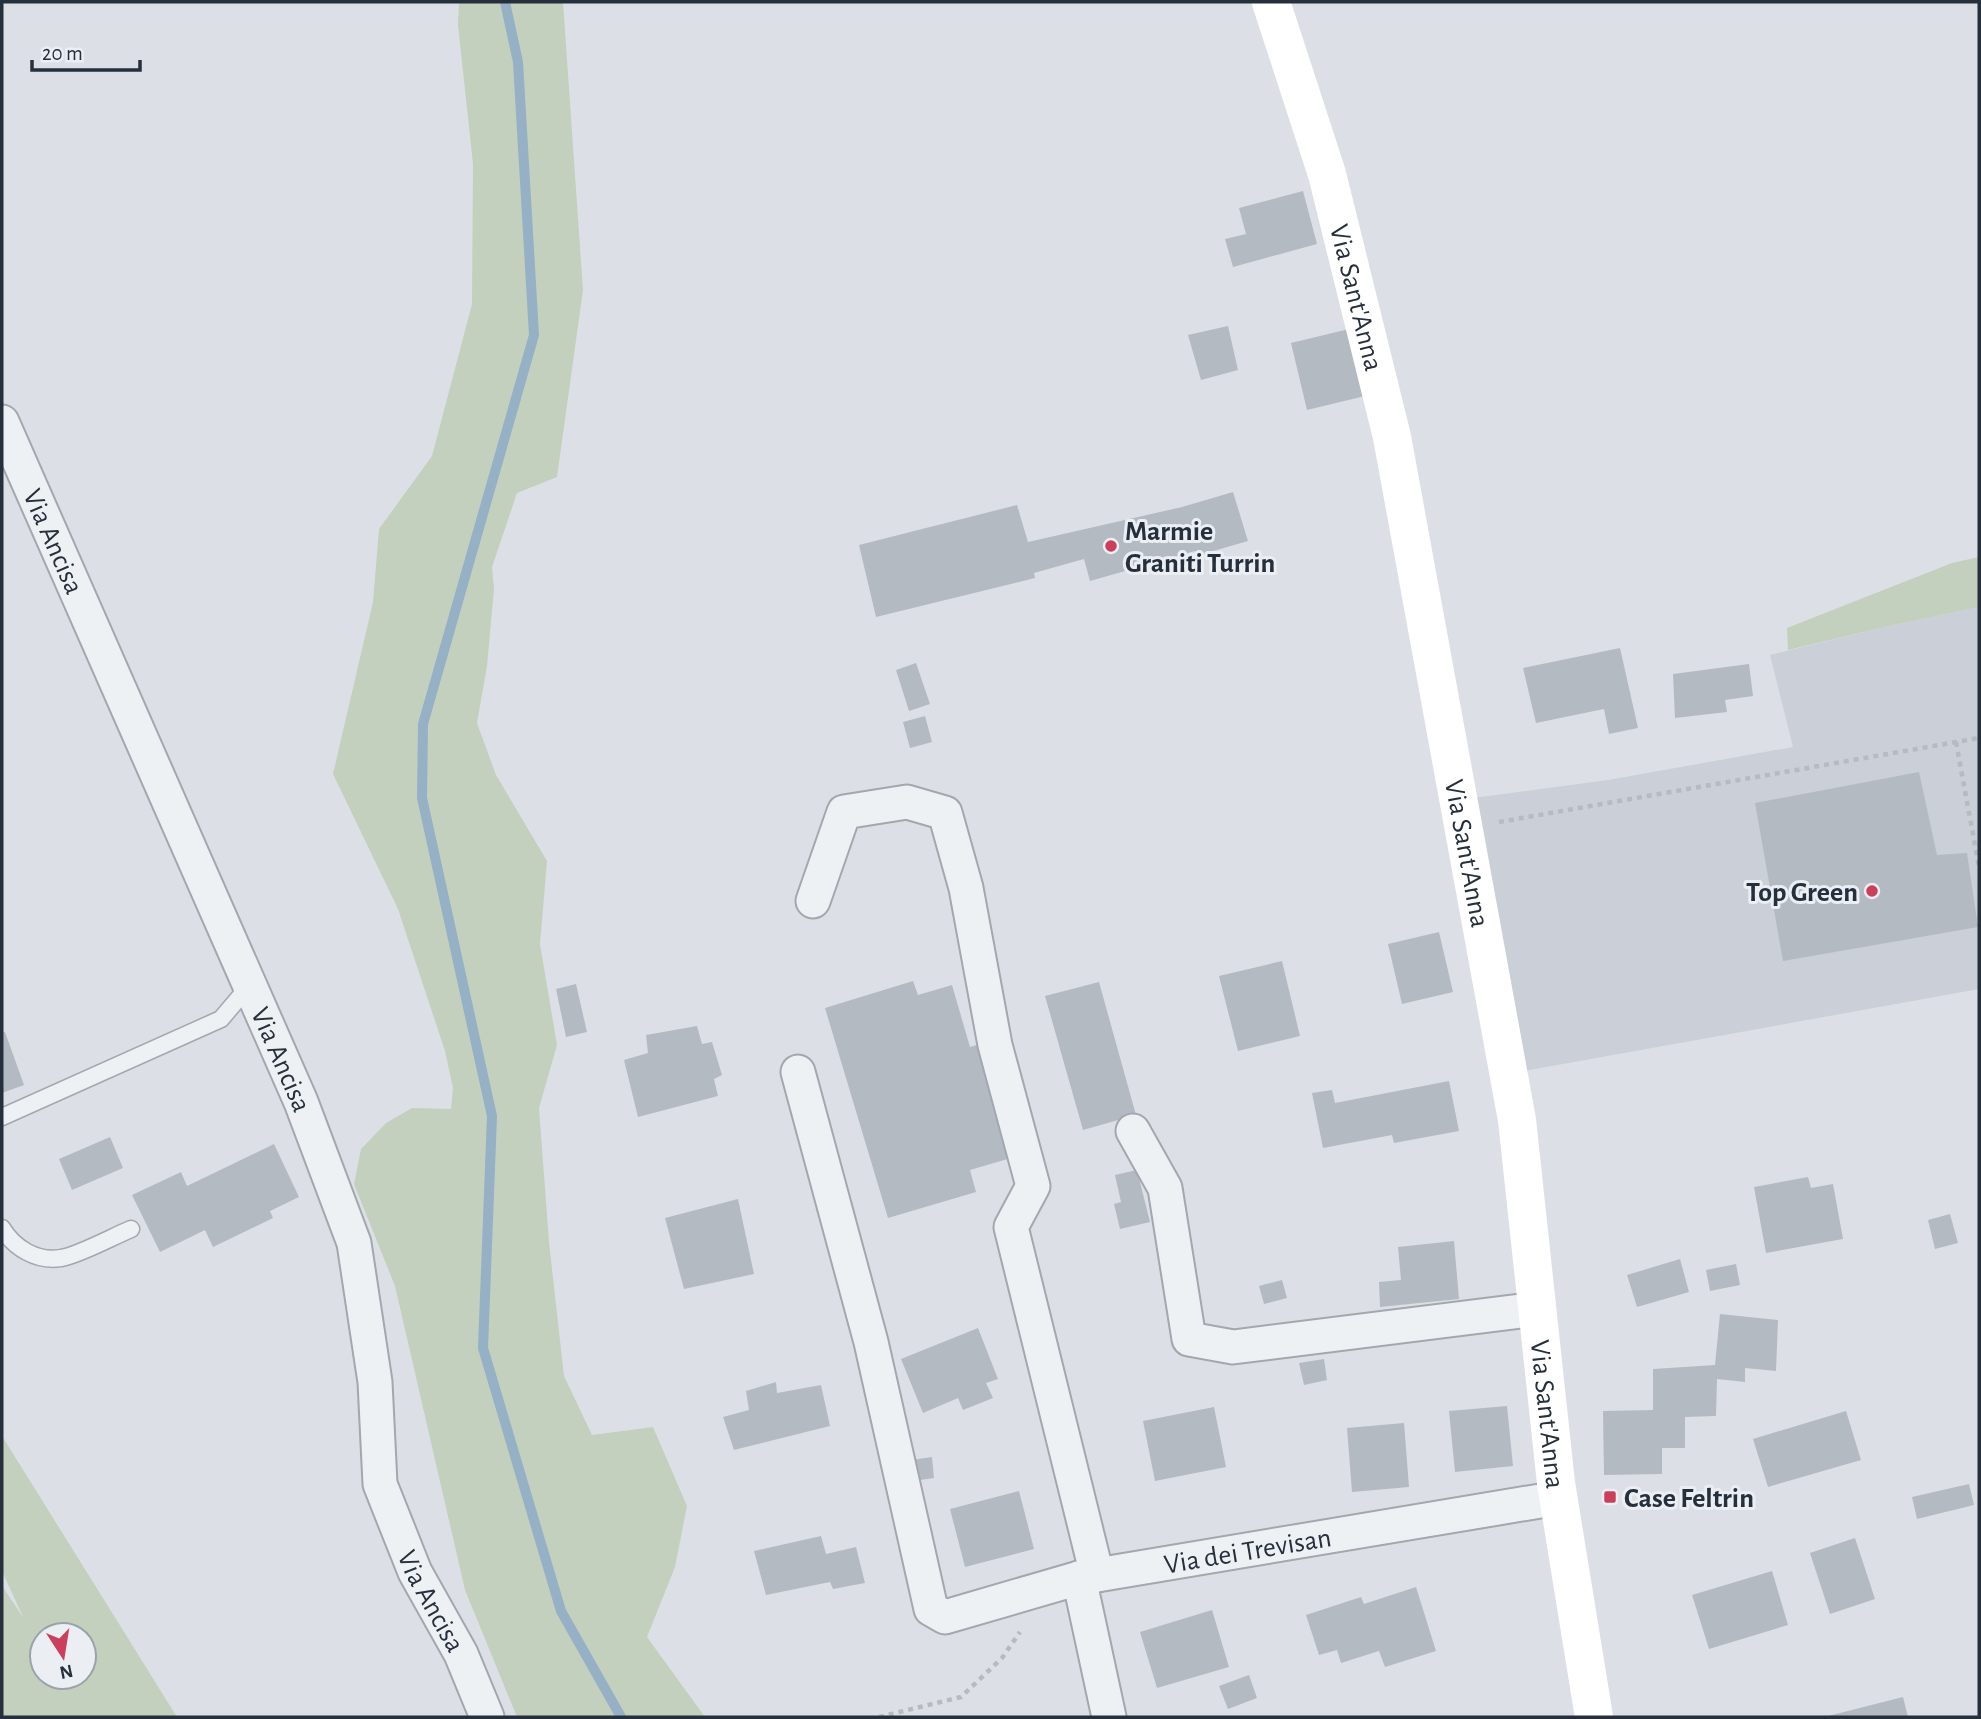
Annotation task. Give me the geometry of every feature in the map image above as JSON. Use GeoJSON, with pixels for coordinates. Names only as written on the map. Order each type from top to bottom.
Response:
{"type":"FeatureCollection","features":[{"type":"Feature","properties":{"kind":"main road","name":"Via Sant'Anna"},"geometry":{"type":"LineString","coordinates":[[1271,2],[1327,174],[1392,437],[1517,1120],[1558,1498],[1594,1717]]}},
{"type":"Feature","properties":{"kind":"street","name":"Via Ancisa"},"geometry":{"type":"LineString","coordinates":[[2,422],[300,1102],[354,1243],[375,1382],[380,1484],[415,1572],[461,1654],[487,1717]]}},
{"type":"Feature","properties":{"kind":"street"},"geometry":{"type":"LineString","coordinates":[[813,901],[844,812],[907,802],[946,813],[966,888],[995,1045],[1032,1186],[1011,1227],[1077,1579],[1109,1717]]}},
{"type":"Feature","properties":{"kind":"street","name":"Via dei Trevisan"},"geometry":{"type":"LineString","coordinates":[[797,1072],[871,1342],[931,1609],[945,1617],[1077,1579],[1558,1498]]}},
{"type":"Feature","properties":{"kind":"street"},"geometry":{"type":"LineString","coordinates":[[1133,1131],[1165,1188],[1189,1339],[1233,1347],[1537,1310]]}},
{"type":"Feature","properties":{"kind":"lane"},"geometry":{"type":"LineString","coordinates":[[2,1117],[221,1019],[249,986]]}},
{"type":"Feature","properties":{"kind":"lane"},"geometry":{"type":"LineString","coordinates":[[2,1228],[7,1237],[33,1257],[61,1258],[131,1229]]}},
{"type":"Feature","properties":{"kind":"path"},"geometry":{"type":"LineString","coordinates":[[1464,828],[1979,737]]}},
{"type":"Feature","properties":{"kind":"path"},"geometry":{"type":"LineString","coordinates":[[1956,742],[1979,867]]}},
{"type":"Feature","properties":{"kind":"path"},"geometry":{"type":"LineString","coordinates":[[879,1717],[961,1697],[1077,1579]]}},
{"type":"Feature","properties":{"kind":"shaded area"},"geometry":{"type":"Polygon","coordinates":[[[1979,607],[1979,989],[1508,1074],[1458,800],[1608,780],[1793,747],[1770,655],[1979,607]]]}},
{"type":"Feature","properties":{"kind":"green space"},"geometry":{"type":"Polygon","coordinates":[[[459,2],[563,2],[583,290],[557,477],[517,493],[492,567],[494,589],[487,666],[477,723],[496,775],[547,861],[540,944],[557,1045],[539,1108],[549,1242],[564,1376],[592,1435],[653,1427],[687,1506],[675,1567],[647,1637],[705,1717],[517,1717],[465,1590],[395,1286],[354,1184],[361,1149],[386,1123],[412,1108],[451,1109],[453,1088],[445,1051],[398,909],[333,774],[373,602],[379,529],[432,456],[472,304],[473,164],[458,25],[459,2]]]}},
{"type":"Feature","properties":{"kind":"green space"},"geometry":{"type":"Polygon","coordinates":[[[1979,557],[1979,607],[1788,650],[1787,628],[1952,563],[1979,557]]]}},
{"type":"Feature","properties":{"kind":"green space"},"geometry":{"type":"Polygon","coordinates":[[[2,1436],[177,1717],[2,1717],[2,1586],[23,1617],[2,1571],[2,1436]]]}},
{"type":"Feature","properties":{"kind":"building"},"geometry":{"type":"Polygon","coordinates":[[[1303,191],[1317,244],[1233,267],[1225,239],[1246,234],[1239,208],[1303,191]]]}},
{"type":"Feature","properties":{"kind":"building"},"geometry":{"type":"Polygon","coordinates":[[[1228,326],[1238,370],[1201,380],[1188,335],[1228,326]]]}},
{"type":"Feature","properties":{"kind":"building"},"geometry":{"type":"Polygon","coordinates":[[[1349,329],[1365,396],[1307,410],[1291,343],[1349,329]]]}},
{"type":"Feature","properties":{"kind":"building"},"geometry":{"type":"Polygon","coordinates":[[[1233,492],[1248,541],[1196,556],[1195,551],[1090,581],[1084,559],[1034,573],[1035,578],[876,617],[859,545],[1017,505],[1028,542],[1182,507],[1233,492]]]}},
{"type":"Feature","properties":{"kind":"building"},"geometry":{"type":"Polygon","coordinates":[[[1620,648],[1638,728],[1609,734],[1604,709],[1536,723],[1523,668],[1620,648]]]}},
{"type":"Feature","properties":{"kind":"building"},"geometry":{"type":"Polygon","coordinates":[[[916,663],[930,704],[909,711],[896,670],[916,663]]]}},
{"type":"Feature","properties":{"kind":"building"},"geometry":{"type":"Polygon","coordinates":[[[1749,664],[1753,696],[1725,700],[1727,712],[1675,718],[1673,674],[1749,664]]]}},
{"type":"Feature","properties":{"kind":"building"},"geometry":{"type":"Polygon","coordinates":[[[925,716],[932,742],[910,748],[903,722],[925,716]]]}},
{"type":"Feature","properties":{"kind":"building","name":"Top Green"},"geometry":{"type":"Polygon","coordinates":[[[1919,772],[1937,855],[1967,853],[1978,927],[1783,961],[1755,803],[1919,772]]]}},
{"type":"Feature","properties":{"kind":"building"},"geometry":{"type":"Polygon","coordinates":[[[1439,932],[1453,992],[1402,1004],[1388,944],[1439,932]]]}},
{"type":"Feature","properties":{"kind":"building"},"geometry":{"type":"Polygon","coordinates":[[[1282,961],[1300,1036],[1238,1051],[1219,976],[1282,961]]]}},
{"type":"Feature","properties":{"kind":"building"},"geometry":{"type":"Polygon","coordinates":[[[913,981],[918,995],[952,985],[970,1047],[977,1045],[1011,1158],[970,1170],[976,1192],[888,1218],[825,1008],[913,981]]]}},
{"type":"Feature","properties":{"kind":"building"},"geometry":{"type":"Polygon","coordinates":[[[1099,982],[1136,1115],[1083,1130],[1045,996],[1099,982]]]}},
{"type":"Feature","properties":{"kind":"building"},"geometry":{"type":"Polygon","coordinates":[[[576,984],[587,1032],[566,1037],[556,989],[576,984]]]}},
{"type":"Feature","properties":{"kind":"building"},"geometry":{"type":"Polygon","coordinates":[[[697,1026],[702,1044],[712,1042],[722,1075],[714,1079],[718,1096],[638,1117],[624,1060],[648,1053],[646,1035],[697,1026]]]}},
{"type":"Feature","properties":{"kind":"building"},"geometry":{"type":"Polygon","coordinates":[[[5,1032],[24,1085],[2,1093],[2,1033],[5,1032]]]}},
{"type":"Feature","properties":{"kind":"building"},"geometry":{"type":"Polygon","coordinates":[[[1449,1081],[1459,1131],[1394,1143],[1392,1135],[1323,1148],[1312,1093],[1332,1090],[1335,1103],[1449,1081]]]}},
{"type":"Feature","properties":{"kind":"building"},"geometry":{"type":"Polygon","coordinates":[[[110,1137],[123,1168],[72,1190],[59,1159],[110,1137]]]}},
{"type":"Feature","properties":{"kind":"building"},"geometry":{"type":"Polygon","coordinates":[[[274,1144],[299,1197],[270,1211],[273,1218],[213,1247],[205,1230],[160,1252],[132,1195],[181,1172],[187,1186],[274,1144]]]}},
{"type":"Feature","properties":{"kind":"building"},"geometry":{"type":"Polygon","coordinates":[[[1137,1170],[1150,1222],[1120,1229],[1114,1204],[1121,1202],[1115,1175],[1137,1170]]]}},
{"type":"Feature","properties":{"kind":"building"},"geometry":{"type":"Polygon","coordinates":[[[1808,1177],[1811,1188],[1833,1184],[1843,1239],[1766,1253],[1754,1187],[1808,1177]]]}},
{"type":"Feature","properties":{"kind":"building"},"geometry":{"type":"Polygon","coordinates":[[[738,1199],[754,1274],[684,1289],[665,1218],[738,1199]]]}},
{"type":"Feature","properties":{"kind":"building"},"geometry":{"type":"Polygon","coordinates":[[[1950,1214],[1958,1243],[1935,1249],[1928,1220],[1950,1214]]]}},
{"type":"Feature","properties":{"kind":"building"},"geometry":{"type":"Polygon","coordinates":[[[1454,1241],[1459,1299],[1380,1307],[1379,1282],[1401,1280],[1398,1247],[1454,1241]]]}},
{"type":"Feature","properties":{"kind":"building"},"geometry":{"type":"Polygon","coordinates":[[[1680,1259],[1689,1292],[1637,1307],[1627,1275],[1680,1259]]]}},
{"type":"Feature","properties":{"kind":"building"},"geometry":{"type":"Polygon","coordinates":[[[1736,1264],[1740,1285],[1710,1291],[1706,1270],[1736,1264]]]}},
{"type":"Feature","properties":{"kind":"building"},"geometry":{"type":"Polygon","coordinates":[[[1282,1280],[1287,1298],[1264,1304],[1259,1286],[1282,1280]]]}},
{"type":"Feature","properties":{"kind":"building"},"geometry":{"type":"Polygon","coordinates":[[[1720,1314],[1778,1320],[1776,1371],[1745,1368],[1745,1382],[1717,1379],[1716,1416],[1685,1417],[1685,1448],[1662,1448],[1662,1474],[1604,1475],[1603,1411],[1653,1410],[1653,1369],[1715,1365],[1720,1314]]]}},
{"type":"Feature","properties":{"kind":"building"},"geometry":{"type":"Polygon","coordinates":[[[978,1328],[998,1379],[986,1383],[993,1398],[963,1410],[958,1398],[923,1413],[901,1359],[978,1328]]]}},
{"type":"Feature","properties":{"kind":"building"},"geometry":{"type":"Polygon","coordinates":[[[1324,1359],[1327,1380],[1304,1385],[1299,1363],[1324,1359]]]}},
{"type":"Feature","properties":{"kind":"building"},"geometry":{"type":"Polygon","coordinates":[[[776,1382],[777,1393],[821,1385],[830,1426],[734,1450],[723,1417],[749,1410],[746,1391],[776,1382]]]}},
{"type":"Feature","properties":{"kind":"building"},"geometry":{"type":"Polygon","coordinates":[[[1507,1406],[1513,1466],[1455,1472],[1449,1411],[1507,1406]]]}},
{"type":"Feature","properties":{"kind":"building"},"geometry":{"type":"Polygon","coordinates":[[[1214,1407],[1226,1467],[1155,1481],[1143,1421],[1214,1407]]]}},
{"type":"Feature","properties":{"kind":"building"},"geometry":{"type":"Polygon","coordinates":[[[1846,1411],[1861,1460],[1768,1487],[1753,1439],[1846,1411]]]}},
{"type":"Feature","properties":{"kind":"building"},"geometry":{"type":"Polygon","coordinates":[[[1404,1423],[1409,1487],[1352,1492],[1347,1428],[1404,1423]]]}},
{"type":"Feature","properties":{"kind":"building"},"geometry":{"type":"Polygon","coordinates":[[[932,1457],[934,1478],[913,1481],[911,1460],[932,1457]]]}},
{"type":"Feature","properties":{"kind":"building"},"geometry":{"type":"Polygon","coordinates":[[[1969,1484],[1974,1505],[1917,1519],[1912,1497],[1969,1484]]]}},
{"type":"Feature","properties":{"kind":"building"},"geometry":{"type":"Polygon","coordinates":[[[1019,1491],[1034,1549],[965,1567],[950,1509],[1019,1491]]]}},
{"type":"Feature","properties":{"kind":"building"},"geometry":{"type":"Polygon","coordinates":[[[821,1536],[826,1554],[856,1547],[865,1583],[833,1589],[830,1582],[766,1595],[754,1551],[821,1536]]]}},
{"type":"Feature","properties":{"kind":"building"},"geometry":{"type":"Polygon","coordinates":[[[1855,1538],[1875,1599],[1830,1614],[1810,1553],[1855,1538]]]}},
{"type":"Feature","properties":{"kind":"building"},"geometry":{"type":"Polygon","coordinates":[[[1772,1571],[1788,1625],[1709,1649],[1692,1595],[1772,1571]]]}},
{"type":"Feature","properties":{"kind":"building"},"geometry":{"type":"Polygon","coordinates":[[[1416,1587],[1436,1651],[1385,1667],[1379,1651],[1341,1663],[1337,1650],[1319,1655],[1306,1615],[1361,1597],[1364,1604],[1416,1587]]]}},
{"type":"Feature","properties":{"kind":"building"},"geometry":{"type":"Polygon","coordinates":[[[1212,1610],[1229,1667],[1157,1688],[1140,1632],[1212,1610]]]}},
{"type":"Feature","properties":{"kind":"building"},"geometry":{"type":"Polygon","coordinates":[[[1249,1675],[1257,1698],[1228,1709],[1219,1686],[1249,1675]]]}},
{"type":"Feature","properties":{"kind":"building"},"geometry":{"type":"Polygon","coordinates":[[[1903,1697],[1908,1717],[1828,1717],[1828,1716],[1903,1697]]]}},
{"type":"Feature","properties":{"kind":"waterway"},"geometry":{"type":"LineString","coordinates":[[505,2],[518,62],[534,335],[423,724],[422,798],[492,1116],[483,1348],[561,1611],[621,1717]]}},
{"type":"Feature","properties":{"kind":"place","name":"Marmie Graniti Turrin"},"geometry":{"type":"Point","coordinates":[1111,546]}},
{"type":"Feature","properties":{"kind":"place","name":"Top Green"},"geometry":{"type":"Point","coordinates":[1872,891]}},
{"type":"Feature","properties":{"kind":"place","name":"Case Feltrin"},"geometry":{"type":"Point","coordinates":[1610,1497]}}]}
